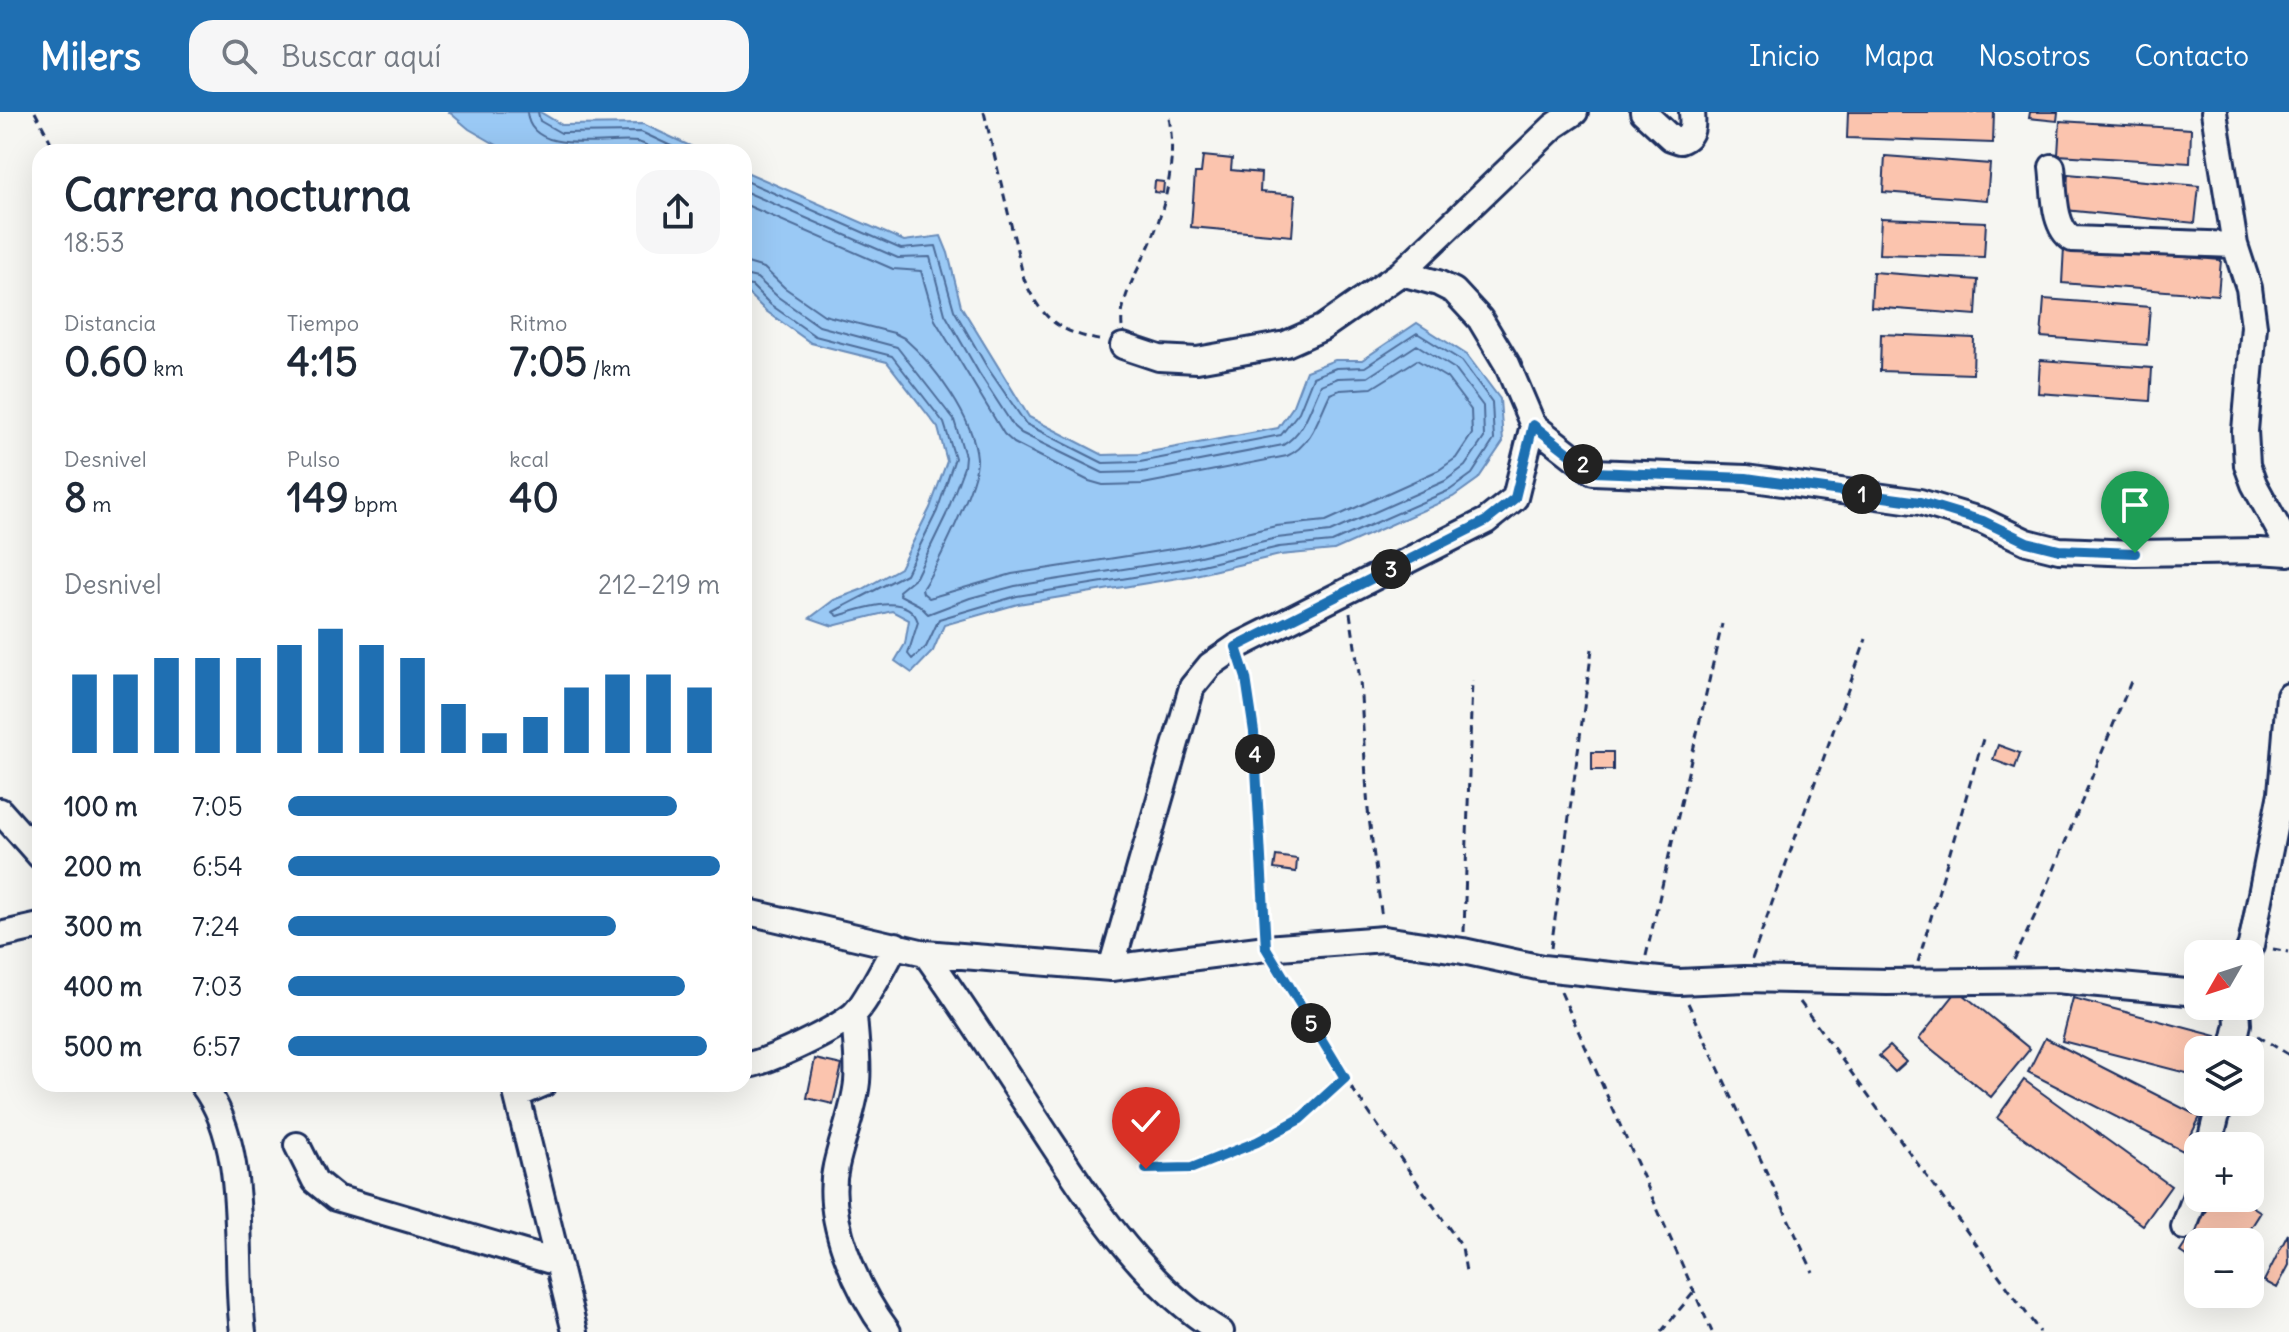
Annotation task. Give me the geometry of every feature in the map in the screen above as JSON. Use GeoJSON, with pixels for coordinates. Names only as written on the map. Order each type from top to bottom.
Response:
{"type":"FeatureCollection","features":[{"type":"Feature","properties":{"kind":"street"},"geometry":{"type":"LineString","coordinates":[[1123,346],[1159,358],[1197,360],[1286,344],[1322,328],[1401,273],[1554,126],[1575,112]]}},
{"type":"Feature","properties":{"kind":"street"},"geometry":{"type":"LineString","coordinates":[[1643,112],[1671,138],[1680,141],[1689,136],[1693,128],[1692,112]]}},
{"type":"Feature","properties":{"kind":"street"},"geometry":{"type":"LineString","coordinates":[[1401,273],[1438,283],[1454,291],[1480,319],[1507,364],[1533,425],[1593,472],[1746,478],[1920,502],[1983,521],[2027,542],[2059,550],[2135,553],[2289,551],[2247,465],[2245,431],[2254,326],[2249,288],[2235,245],[2214,112]]}},
{"type":"Feature","properties":{"kind":"street"},"geometry":{"type":"LineString","coordinates":[[2052,167],[2059,224],[2064,234],[2072,239],[2235,245]]}},
{"type":"Feature","properties":{"kind":"street"},"geometry":{"type":"LineString","coordinates":[[1111,968],[1192,687],[1210,665],[1236,647],[1486,521],[1515,498],[1533,425]]}},
{"type":"Feature","properties":{"kind":"street"},"geometry":{"type":"LineString","coordinates":[[2250,940],[2281,793],[2289,696]]}},
{"type":"Feature","properties":{"kind":"street"},"geometry":{"type":"LineString","coordinates":[[0,811],[32,847]]}},
{"type":"Feature","properties":{"kind":"street"},"geometry":{"type":"LineString","coordinates":[[752,913],[925,953],[1111,968],[1266,948],[1384,939],[1463,951],[1548,969],[1679,982],[1745,979],[1887,982],[2055,980],[2184,992]]}},
{"type":"Feature","properties":{"kind":"street"},"geometry":{"type":"LineString","coordinates":[[0,935],[32,928]]}},
{"type":"Feature","properties":{"kind":"street"},"geometry":{"type":"LineString","coordinates":[[752,1065],[791,1049],[854,1014],[896,945]]}},
{"type":"Feature","properties":{"kind":"street"},"geometry":{"type":"LineString","coordinates":[[925,953],[1084,1191],[1151,1277],[1221,1332]]}},
{"type":"Feature","properties":{"kind":"street"},"geometry":{"type":"LineString","coordinates":[[854,1014],[857,1082],[835,1168],[832,1194],[851,1272],[869,1307],[888,1332]]}},
{"type":"Feature","properties":{"kind":"street"},"geometry":{"type":"LineString","coordinates":[[208,1092],[225,1127],[233,1160],[243,1332]]}},
{"type":"Feature","properties":{"kind":"street"},"geometry":{"type":"LineString","coordinates":[[517,1092],[575,1332]]}},
{"type":"Feature","properties":{"kind":"street"},"geometry":{"type":"LineString","coordinates":[[297,1145],[315,1181],[336,1198],[558,1263]]}},
{"type":"Feature","properties":{"kind":"street"},"geometry":{"type":"LineString","coordinates":[[2184,1227],[2190,1212]]}},
{"type":"Feature","properties":{"kind":"path"},"geometry":{"type":"LineString","coordinates":[[35,112],[52,144]]}},
{"type":"Feature","properties":{"kind":"path"},"geometry":{"type":"LineString","coordinates":[[984,112],[1024,279],[1033,300],[1046,318],[1074,335],[1123,346],[1121,316],[1130,287],[1152,239],[1168,188],[1174,140],[1168,112]]}},
{"type":"Feature","properties":{"kind":"path"},"geometry":{"type":"LineString","coordinates":[[1347,591],[1360,680],[1368,810],[1384,939]]}},
{"type":"Feature","properties":{"kind":"path"},"geometry":{"type":"LineString","coordinates":[[1641,977],[1722,624]]}},
{"type":"Feature","properties":{"kind":"path"},"geometry":{"type":"LineString","coordinates":[[1745,979],[1866,639]]}},
{"type":"Feature","properties":{"kind":"path"},"geometry":{"type":"LineString","coordinates":[[1236,647],[1246,678],[1254,732],[1266,948],[1345,1078],[1462,1247],[1466,1272]]}},
{"type":"Feature","properties":{"kind":"path"},"geometry":{"type":"LineString","coordinates":[[1592,649],[1548,969],[1569,1006],[1712,1332]]}},
{"type":"Feature","properties":{"kind":"path"},"geometry":{"type":"LineString","coordinates":[[2004,981],[2037,911],[2132,679]]}},
{"type":"Feature","properties":{"kind":"path"},"geometry":{"type":"LineString","coordinates":[[1463,951],[1472,680]]}},
{"type":"Feature","properties":{"kind":"path"},"geometry":{"type":"LineString","coordinates":[[1912,980],[1983,739]]}},
{"type":"Feature","properties":{"kind":"path"},"geometry":{"type":"LineString","coordinates":[[1784,980],[2040,1332]]}},
{"type":"Feature","properties":{"kind":"path"},"geometry":{"type":"LineString","coordinates":[[1679,982],[1813,1272]]}},
{"type":"Feature","properties":{"kind":"path"},"geometry":{"type":"LineString","coordinates":[[2244,1020],[2289,1055]]}},
{"type":"Feature","properties":{"kind":"path"},"geometry":{"type":"LineString","coordinates":[[1146,1169],[1192,1168],[1257,1142],[1300,1119],[1345,1078]]}},
{"type":"Feature","properties":{"kind":"path"},"geometry":{"type":"LineString","coordinates":[[1661,1332],[1694,1292]]}},
{"type":"Feature","properties":{"kind":"water"},"geometry":{"type":"Polygon","coordinates":[[[449,112],[540,112],[562,125],[643,124],[686,144],[495,144],[469,129],[449,112]]]}},
{"type":"Feature","properties":{"kind":"water"},"geometry":{"type":"Polygon","coordinates":[[[752,174],[904,241],[941,236],[961,306],[1029,417],[1103,455],[1139,454],[1278,428],[1292,408],[1306,371],[1335,360],[1362,360],[1417,323],[1467,355],[1500,399],[1503,442],[1478,479],[1453,497],[1334,550],[1280,555],[1191,576],[1018,604],[944,625],[933,651],[912,673],[895,661],[905,644],[909,620],[892,611],[833,626],[810,618],[834,600],[863,589],[900,568],[930,508],[947,461],[938,428],[887,362],[811,343],[752,298],[752,174]]]}},
{"type":"Feature","properties":{"kind":"building"},"geometry":{"type":"Polygon","coordinates":[[[1848,112],[1994,112],[1993,143],[1847,138],[1848,112]]]}},
{"type":"Feature","properties":{"kind":"building"},"geometry":{"type":"Polygon","coordinates":[[[2030,112],[2058,112],[2057,121],[2029,118],[2030,112]]]}},
{"type":"Feature","properties":{"kind":"building"},"geometry":{"type":"Polygon","coordinates":[[[2060,121],[2191,129],[2190,163],[2058,155],[2060,121]]]}},
{"type":"Feature","properties":{"kind":"building"},"geometry":{"type":"Polygon","coordinates":[[[1203,156],[1232,159],[1231,170],[1261,173],[1260,192],[1295,195],[1292,236],[1191,227],[1195,173],[1201,173],[1203,156]]]}},
{"type":"Feature","properties":{"kind":"building"},"geometry":{"type":"Polygon","coordinates":[[[1885,156],[1990,164],[1987,200],[1883,192],[1885,156]]]}},
{"type":"Feature","properties":{"kind":"building"},"geometry":{"type":"Polygon","coordinates":[[[2068,174],[2199,186],[2195,223],[2065,210],[2068,174]]]}},
{"type":"Feature","properties":{"kind":"building"},"geometry":{"type":"Polygon","coordinates":[[[1155,181],[1164,182],[1163,193],[1154,192],[1155,181]]]}},
{"type":"Feature","properties":{"kind":"building"},"geometry":{"type":"Polygon","coordinates":[[[1881,218],[1986,222],[1984,257],[1879,254],[1881,218]]]}},
{"type":"Feature","properties":{"kind":"building"},"geometry":{"type":"Polygon","coordinates":[[[2064,247],[2221,260],[2218,295],[2062,283],[2064,247]]]}},
{"type":"Feature","properties":{"kind":"building"},"geometry":{"type":"Polygon","coordinates":[[[1873,272],[1978,280],[1976,315],[1871,307],[1873,272]]]}},
{"type":"Feature","properties":{"kind":"building"},"geometry":{"type":"Polygon","coordinates":[[[2044,299],[2150,307],[2147,345],[2041,337],[2044,299]]]}},
{"type":"Feature","properties":{"kind":"building"},"geometry":{"type":"Polygon","coordinates":[[[1881,334],[1974,338],[1973,374],[1880,371],[1881,334]]]}},
{"type":"Feature","properties":{"kind":"building"},"geometry":{"type":"Polygon","coordinates":[[[2040,360],[2152,368],[2150,401],[2038,393],[2040,360]]]}},
{"type":"Feature","properties":{"kind":"building"},"geometry":{"type":"Polygon","coordinates":[[[1998,745],[2020,753],[2015,768],[1993,760],[1998,745]]]}},
{"type":"Feature","properties":{"kind":"building"},"geometry":{"type":"Polygon","coordinates":[[[1592,752],[1613,752],[1613,770],[1592,770],[1592,752]]]}},
{"type":"Feature","properties":{"kind":"building"},"geometry":{"type":"Polygon","coordinates":[[[1276,856],[1297,859],[1296,872],[1274,869],[1276,856]]]}},
{"type":"Feature","properties":{"kind":"building"},"geometry":{"type":"Polygon","coordinates":[[[1958,990],[2030,1049],[1991,1097],[1919,1039],[1958,990]]]}},
{"type":"Feature","properties":{"kind":"building"},"geometry":{"type":"Polygon","coordinates":[[[2073,998],[2216,1036],[2184,1036],[2184,1072],[2062,1041],[2073,998]]]}},
{"type":"Feature","properties":{"kind":"building"},"geometry":{"type":"Polygon","coordinates":[[[2045,1038],[2184,1109],[2184,1116],[2200,1117],[2192,1132],[2184,1132],[2183,1151],[2028,1072],[2045,1038]]]}},
{"type":"Feature","properties":{"kind":"building"},"geometry":{"type":"Polygon","coordinates":[[[1890,1046],[1906,1062],[1895,1072],[1879,1056],[1890,1046]]]}},
{"type":"Feature","properties":{"kind":"building"},"geometry":{"type":"Polygon","coordinates":[[[815,1059],[842,1065],[833,1104],[807,1098],[815,1059]]]}},
{"type":"Feature","properties":{"kind":"building"},"geometry":{"type":"Polygon","coordinates":[[[2024,1080],[2171,1186],[2143,1225],[1997,1118],[2024,1080]]]}},
{"type":"Feature","properties":{"kind":"building"},"geometry":{"type":"Polygon","coordinates":[[[2206,1212],[2261,1212],[2251,1228],[2196,1228],[2206,1212]]]}},
{"type":"Feature","properties":{"kind":"building"},"geometry":{"type":"Polygon","coordinates":[[[2288,1234],[2289,1265],[2277,1288],[2264,1281],[2288,1234]]]}},
{"type":"Feature","properties":{"kind":"route"},"geometry":{"type":"LineString","coordinates":[[1146,1169],[1192,1168],[1257,1142],[1300,1119],[1345,1078],[1266,948],[1254,732],[1246,678],[1236,647],[1486,521],[1515,498],[1533,425],[1593,472],[1746,478],[1920,502],[1983,521],[2027,542],[2059,550],[2135,553]]}}]}
